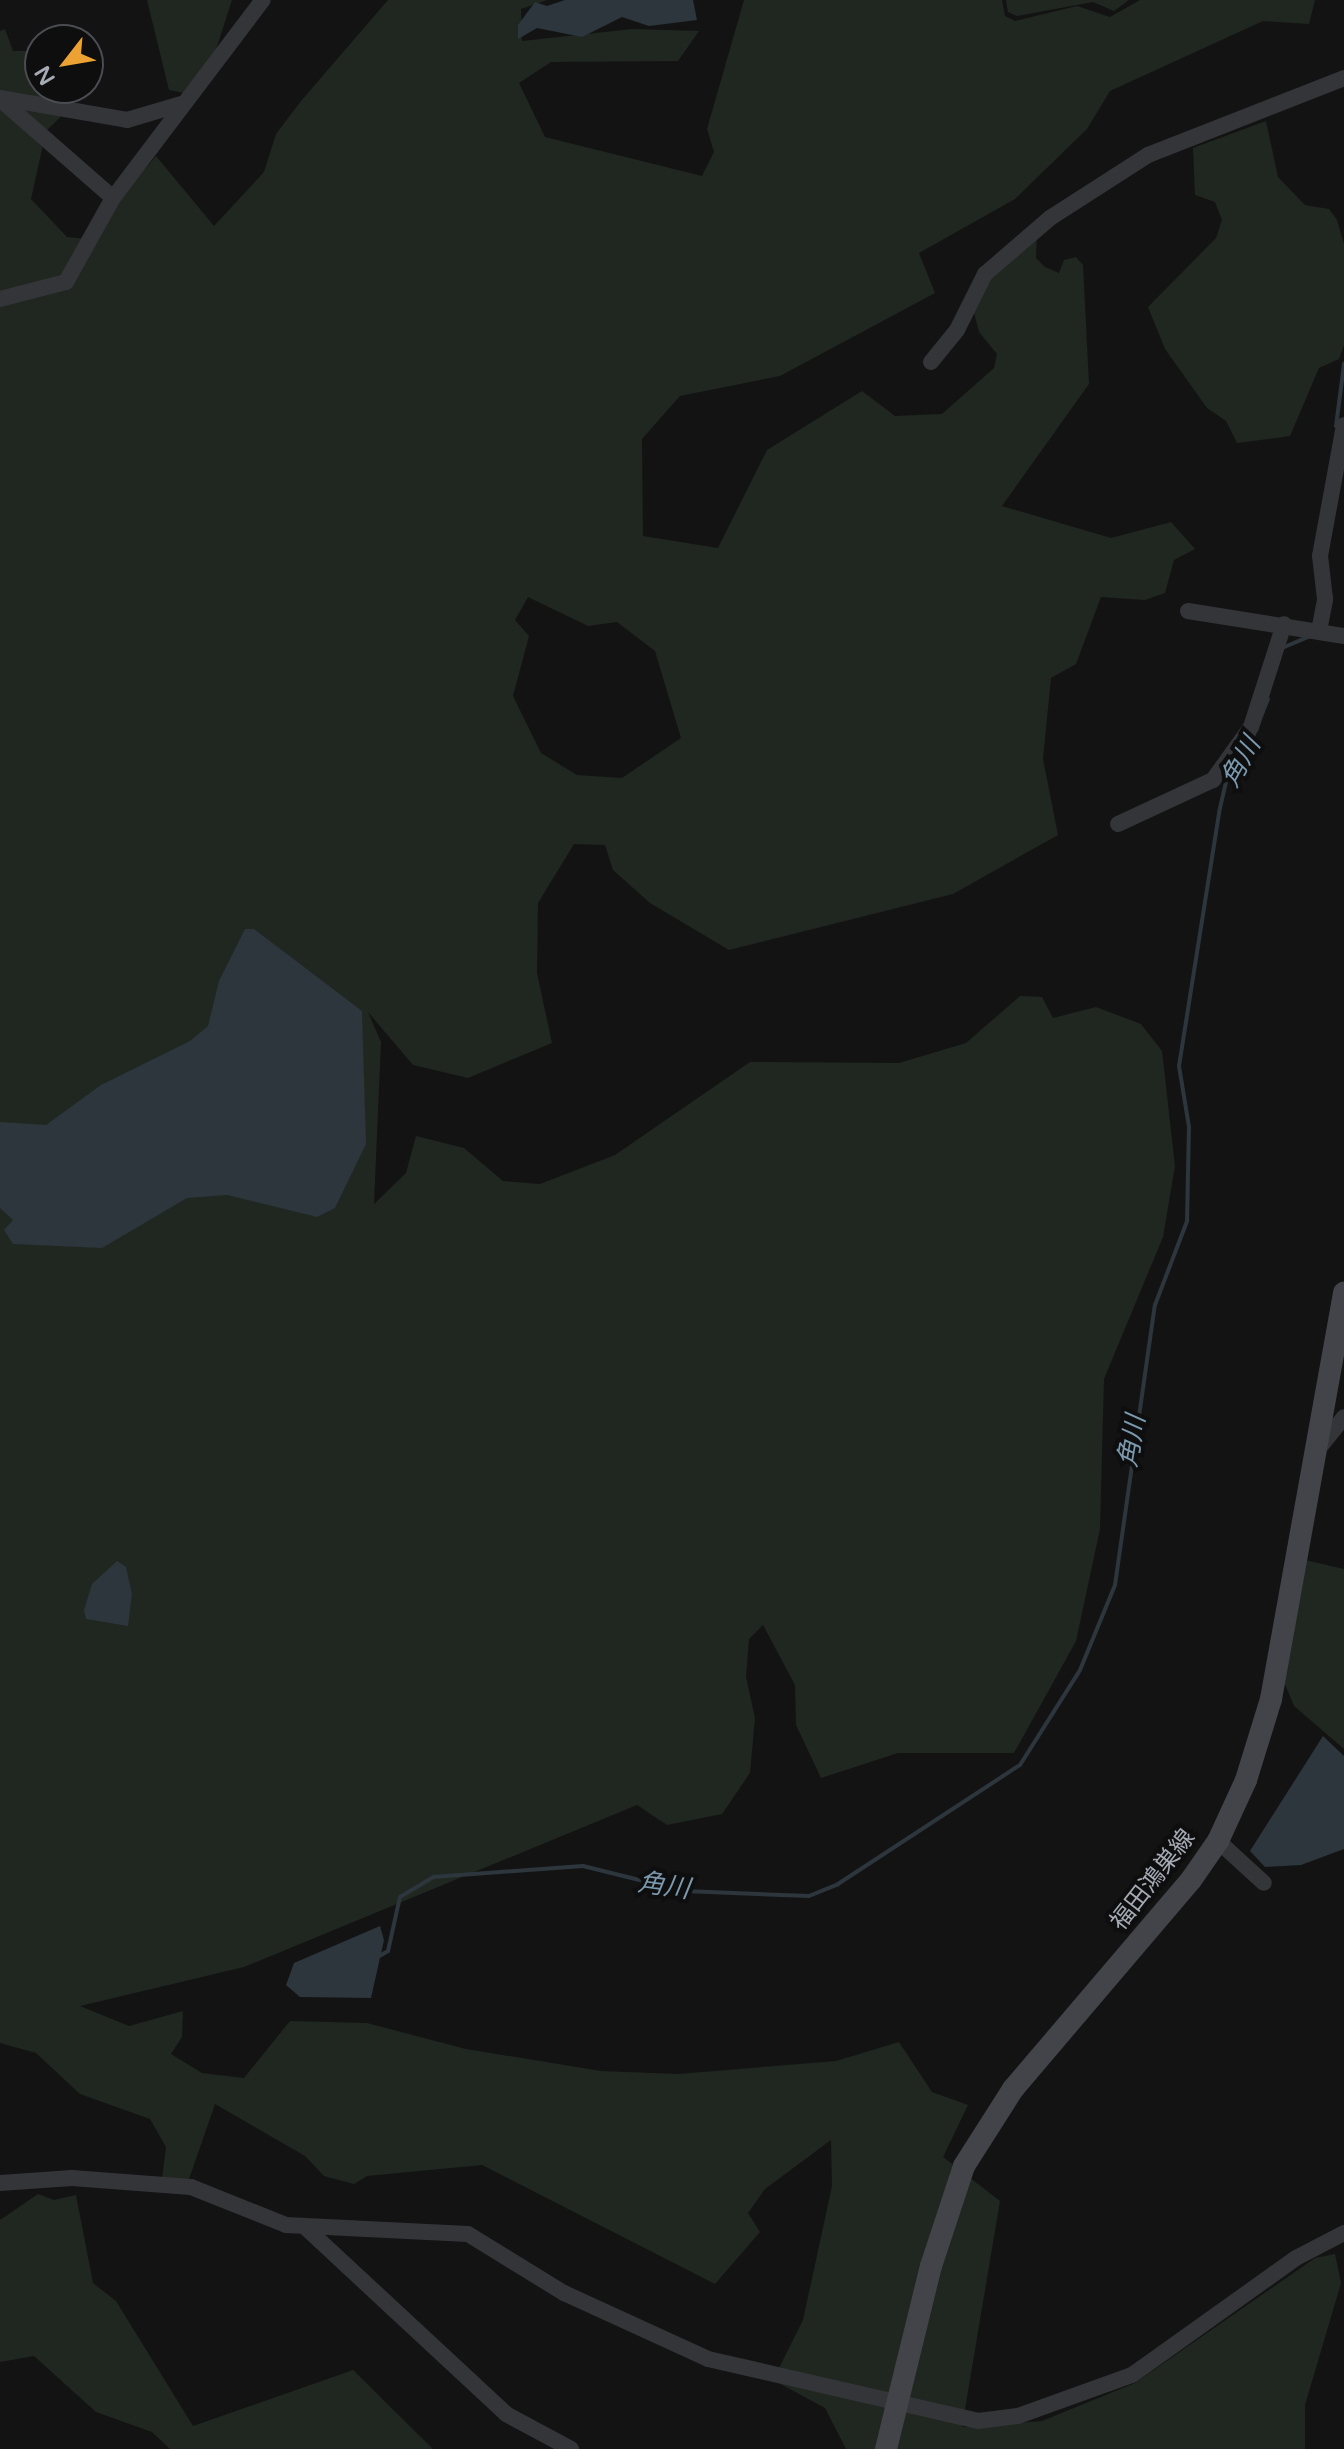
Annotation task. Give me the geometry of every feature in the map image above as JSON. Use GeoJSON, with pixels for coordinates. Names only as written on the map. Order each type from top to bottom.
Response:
{"type":"FeatureCollection","features":[{"type":"Feature","properties":{"kind":"main road","name":"福田鴻巣線"},"geometry":{"type":"LineString","coordinates":[[886,2449],[931,2266],[964,2166],[985,2129],[1218,1841],[1265,1723],[1344,1292]]}},
{"type":"Feature","properties":{"kind":"street"},"geometry":{"type":"LineString","coordinates":[[0,299],[66,282],[113,198],[181,104],[263,0]]}},
{"type":"Feature","properties":{"kind":"street"},"geometry":{"type":"LineString","coordinates":[[931,362],[957,330],[985,274],[1050,218],[1173,143],[1344,78]]}},
{"type":"Feature","properties":{"kind":"street"},"geometry":{"type":"LineString","coordinates":[[0,99],[127,120],[181,104]]}},
{"type":"Feature","properties":{"kind":"street"},"geometry":{"type":"LineString","coordinates":[[0,99],[113,198]]}},
{"type":"Feature","properties":{"kind":"street"},"geometry":{"type":"LineString","coordinates":[[1319,631],[1325,599],[1320,556],[1344,425]]}},
{"type":"Feature","properties":{"kind":"street"},"geometry":{"type":"LineString","coordinates":[[1188,611],[1344,636]]}},
{"type":"Feature","properties":{"kind":"street"},"geometry":{"type":"LineString","coordinates":[[1118,824],[1213,780],[1251,727],[1284,624]]}},
{"type":"Feature","properties":{"kind":"street"},"geometry":{"type":"LineString","coordinates":[[1315,1453],[1344,1417]]}},
{"type":"Feature","properties":{"kind":"street"},"geometry":{"type":"LineString","coordinates":[[1218,1841],[1255,1881],[1264,1883]]}},
{"type":"Feature","properties":{"kind":"street"},"geometry":{"type":"LineString","coordinates":[[0,2183],[72,2178],[191,2187],[305,2227],[468,2234],[564,2293],[708,2359],[960,2418],[1001,2421],[1132,2375],[1296,2258],[1344,2233]]}},
{"type":"Feature","properties":{"kind":"street"},"geometry":{"type":"LineString","coordinates":[[305,2227],[322,2249],[506,2414],[571,2449]]}},
{"type":"Feature","properties":{"kind":"shaded area"},"geometry":{"type":"Polygon","coordinates":[[[147,0],[232,0],[213,59],[184,93],[169,90],[147,0]]]}},
{"type":"Feature","properties":{"kind":"shaded area"},"geometry":{"type":"Polygon","coordinates":[[[388,0],[547,0],[521,9],[522,41],[632,29],[699,31],[678,61],[551,62],[519,83],[545,137],[702,176],[714,152],[707,129],[744,0],[1002,0],[1005,16],[1015,21],[1077,6],[1110,17],[1140,0],[1315,0],[1309,24],[1263,21],[1110,91],[1087,129],[1015,199],[919,253],[935,293],[780,376],[680,396],[642,439],[643,536],[718,548],[767,450],[862,391],[895,416],[942,414],[994,368],[997,354],[979,332],[973,309],[989,277],[1037,231],[1036,258],[1045,267],[1059,273],[1064,260],[1076,257],[1083,265],[1089,384],[1002,506],[1111,538],[1171,522],[1195,549],[1174,560],[1165,593],[1145,600],[1101,597],[1076,664],[1051,678],[1043,759],[1058,835],[953,894],[729,950],[650,903],[613,870],[605,845],[574,844],[538,903],[537,973],[552,1043],[468,1078],[413,1065],[368,1012],[381,1042],[374,1204],[406,1173],[416,1136],[464,1148],[503,1181],[540,1184],[615,1155],[750,1062],[899,1063],[966,1043],[1020,996],[1042,997],[1053,1018],[1096,1007],[1141,1024],[1162,1051],[1175,1166],[1163,1237],[1104,1379],[1100,1529],[1076,1641],[1014,1753],[898,1753],[821,1778],[796,1725],[795,1685],[763,1625],[749,1639],[746,1677],[755,1718],[750,1773],[722,1814],[667,1825],[637,1805],[244,1967],[80,2006],[129,2026],[183,2011],[182,2037],[171,2054],[202,2073],[244,2078],[290,2021],[367,2023],[466,2049],[601,2071],[678,2074],[836,2061],[899,2042],[932,2092],[968,2105],[943,2157],[1000,2201],[962,2427],[1042,2421],[1135,2383],[1315,2258],[1335,2254],[1341,2283],[1305,2405],[1305,2449],[846,2449],[825,2408],[773,2380],[803,2320],[832,2186],[831,2140],[765,2189],[748,2213],[760,2232],[715,2284],[482,2165],[367,2176],[354,2184],[324,2176],[305,2156],[215,2104],[188,2182],[162,2179],[166,2147],[150,2119],[80,2094],[36,2053],[0,2043],[0,31],[5,29],[13,51],[24,51],[24,104],[74,104],[46,131],[31,199],[67,237],[87,239],[156,156],[214,226],[264,172],[276,134],[388,0]],[[528,597],[515,620],[529,636],[513,696],[541,753],[577,775],[622,778],[681,738],[655,651],[617,622],[588,626],[528,597]]]}},
{"type":"Feature","properties":{"kind":"shaded area"},"geometry":{"type":"Polygon","coordinates":[[[565,0],[693,0],[697,20],[649,26],[622,17],[582,37],[537,28],[518,39],[518,25],[535,2],[547,6],[565,0]]]}},
{"type":"Feature","properties":{"kind":"shaded area"},"geometry":{"type":"Polygon","coordinates":[[[1006,0],[1129,0],[1114,11],[1093,2],[1017,16],[1008,12],[1006,0]]]}},
{"type":"Feature","properties":{"kind":"shaded area"},"geometry":{"type":"Polygon","coordinates":[[[1266,121],[1278,177],[1305,205],[1329,209],[1337,220],[1344,244],[1344,345],[1339,359],[1319,368],[1290,436],[1237,443],[1226,421],[1207,408],[1165,349],[1148,307],[1216,238],[1222,220],[1215,202],[1195,195],[1193,148],[1266,121]]]}},
{"type":"Feature","properties":{"kind":"shaded area"},"geometry":{"type":"Polygon","coordinates":[[[245,929],[254,929],[362,1011],[366,1144],[335,1208],[317,1217],[227,1195],[187,1198],[102,1248],[13,1244],[4,1230],[13,1220],[0,1208],[0,1122],[46,1125],[101,1085],[190,1041],[208,1026],[219,981],[245,929]]]}},
{"type":"Feature","properties":{"kind":"shaded area"},"geometry":{"type":"Polygon","coordinates":[[[1305,1560],[1344,1569],[1344,1749],[1294,1706],[1284,1682],[1305,1560]]]}},
{"type":"Feature","properties":{"kind":"shaded area"},"geometry":{"type":"Polygon","coordinates":[[[117,1561],[126,1567],[132,1594],[128,1626],[86,1619],[84,1610],[92,1584],[117,1561]]]}},
{"type":"Feature","properties":{"kind":"shaded area"},"geometry":{"type":"Polygon","coordinates":[[[1323,1736],[1344,1756],[1344,1849],[1301,1865],[1265,1867],[1250,1851],[1323,1736]]]}},
{"type":"Feature","properties":{"kind":"shaded area"},"geometry":{"type":"Polygon","coordinates":[[[380,1926],[384,1940],[371,1998],[300,1997],[286,1985],[294,1963],[380,1926]]]}},
{"type":"Feature","properties":{"kind":"shaded area"},"geometry":{"type":"Polygon","coordinates":[[[38,2194],[54,2200],[76,2195],[93,2283],[116,2301],[193,2426],[353,2370],[433,2449],[170,2449],[152,2432],[96,2412],[34,2356],[0,2362],[0,2220],[38,2194]]]}},
{"type":"Feature","properties":{"kind":"waterway","name":"角川"},"geometry":{"type":"LineString","coordinates":[[1336,426],[1344,364]]}},
{"type":"Feature","properties":{"kind":"waterway","name":"角川"},"geometry":{"type":"LineString","coordinates":[[1282,648],[1312,635]]}},
{"type":"Feature","properties":{"kind":"waterway","name":"角川"},"geometry":{"type":"LineString","coordinates":[[376,1958],[388,1951],[400,1897],[433,1877],[583,1866],[684,1891],[809,1896],[838,1884],[1020,1765],[1080,1670],[1115,1585],[1155,1305],[1187,1221],[1189,1127],[1179,1066],[1220,808],[1226,781],[1242,764],[1268,699]]}}]}
